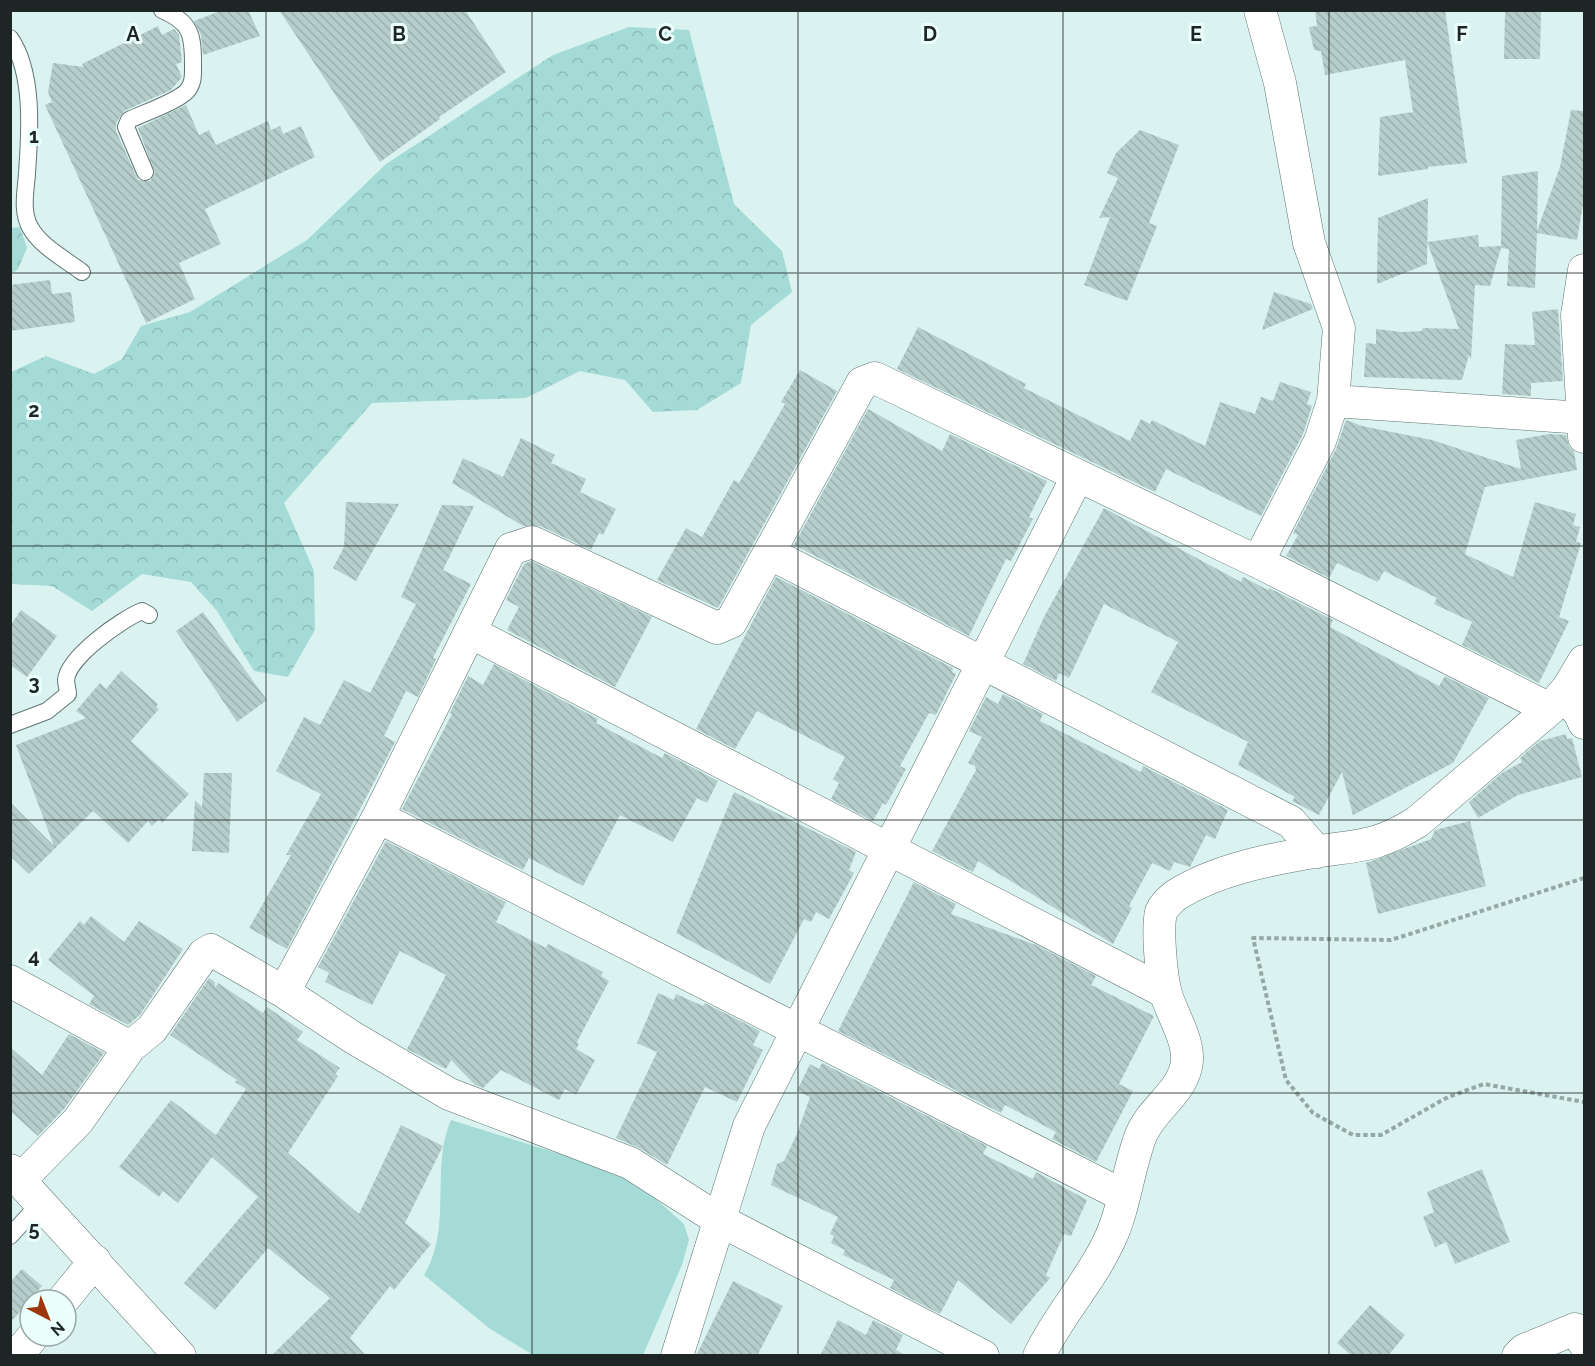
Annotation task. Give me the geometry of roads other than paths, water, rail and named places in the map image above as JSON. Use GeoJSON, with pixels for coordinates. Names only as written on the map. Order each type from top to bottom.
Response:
{"type":"FeatureCollection","features":[{"type":"Feature","properties":{"kind":"street"},"geometry":{"type":"LineString","coordinates":[[1258,562],[1320,441],[1333,401],[1339,328],[1309,243],[1280,83],[1260,10]]}},
{"type":"Feature","properties":{"kind":"street"},"geometry":{"type":"LineString","coordinates":[[1333,401],[1583,425],[1577,315],[1584,270]]}},
{"type":"Feature","properties":{"kind":"street"},"geometry":{"type":"LineString","coordinates":[[284,992],[378,817],[511,549],[532,542],[717,628],[731,622],[862,383],[875,378],[1077,477],[1579,712],[1584,723]]}},
{"type":"Feature","properties":{"kind":"street"},"geometry":{"type":"LineString","coordinates":[[677,1356],[749,1126],[1077,477]]}},
{"type":"Feature","properties":{"kind":"street"},"geometry":{"type":"LineString","coordinates":[[769,553],[1291,822],[1317,852]]}},
{"type":"Feature","properties":{"kind":"street"},"geometry":{"type":"LineString","coordinates":[[470,632],[1165,992]]}},
{"type":"Feature","properties":{"kind":"street"},"geometry":{"type":"LineString","coordinates":[[1039,1356],[1052,1329],[1094,1269],[1111,1238],[1142,1134],[1179,1084],[1187,1066],[1185,1047],[1165,992],[1160,932],[1162,910],[1175,896],[1224,873],[1263,861],[1364,847],[1394,837],[1417,822],[1556,702],[1584,661]]}},
{"type":"Feature","properties":{"kind":"street"},"geometry":{"type":"LineString","coordinates":[[378,817],[1124,1196]]}},
{"type":"Feature","properties":{"kind":"street"},"geometry":{"type":"LineString","coordinates":[[180,1356],[24,1184],[78,1121],[130,1047],[152,1029],[204,954],[211,950],[284,992],[352,1037],[449,1094],[630,1163],[721,1221],[983,1356]]}},
{"type":"Feature","properties":{"kind":"street"},"geometry":{"type":"LineString","coordinates":[[10,981],[130,1047]]}},
{"type":"Feature","properties":{"kind":"street"},"geometry":{"type":"LineString","coordinates":[[73,1288],[95,1262]]}},
{"type":"Feature","properties":{"kind":"street"},"geometry":{"type":"LineString","coordinates":[[1518,1356],[1524,1350],[1581,1332]]}},
{"type":"Feature","properties":{"kind":"lane"},"geometry":{"type":"LineString","coordinates":[[145,172],[126,127],[129,120],[186,92],[193,82],[193,38],[187,26],[162,10]]}},
{"type":"Feature","properties":{"kind":"lane"},"geometry":{"type":"LineString","coordinates":[[10,38],[26,69],[29,152],[25,209],[30,227],[40,240],[82,272]]}},
{"type":"Feature","properties":{"kind":"lane"},"geometry":{"type":"LineString","coordinates":[[10,725],[47,711],[54,706],[68,694],[66,678],[80,655],[130,616],[142,611],[148,615]]}},
{"type":"Feature","properties":{"kind":"lane"},"geometry":{"type":"LineString","coordinates":[[10,1236],[24,1184]]}}]}
